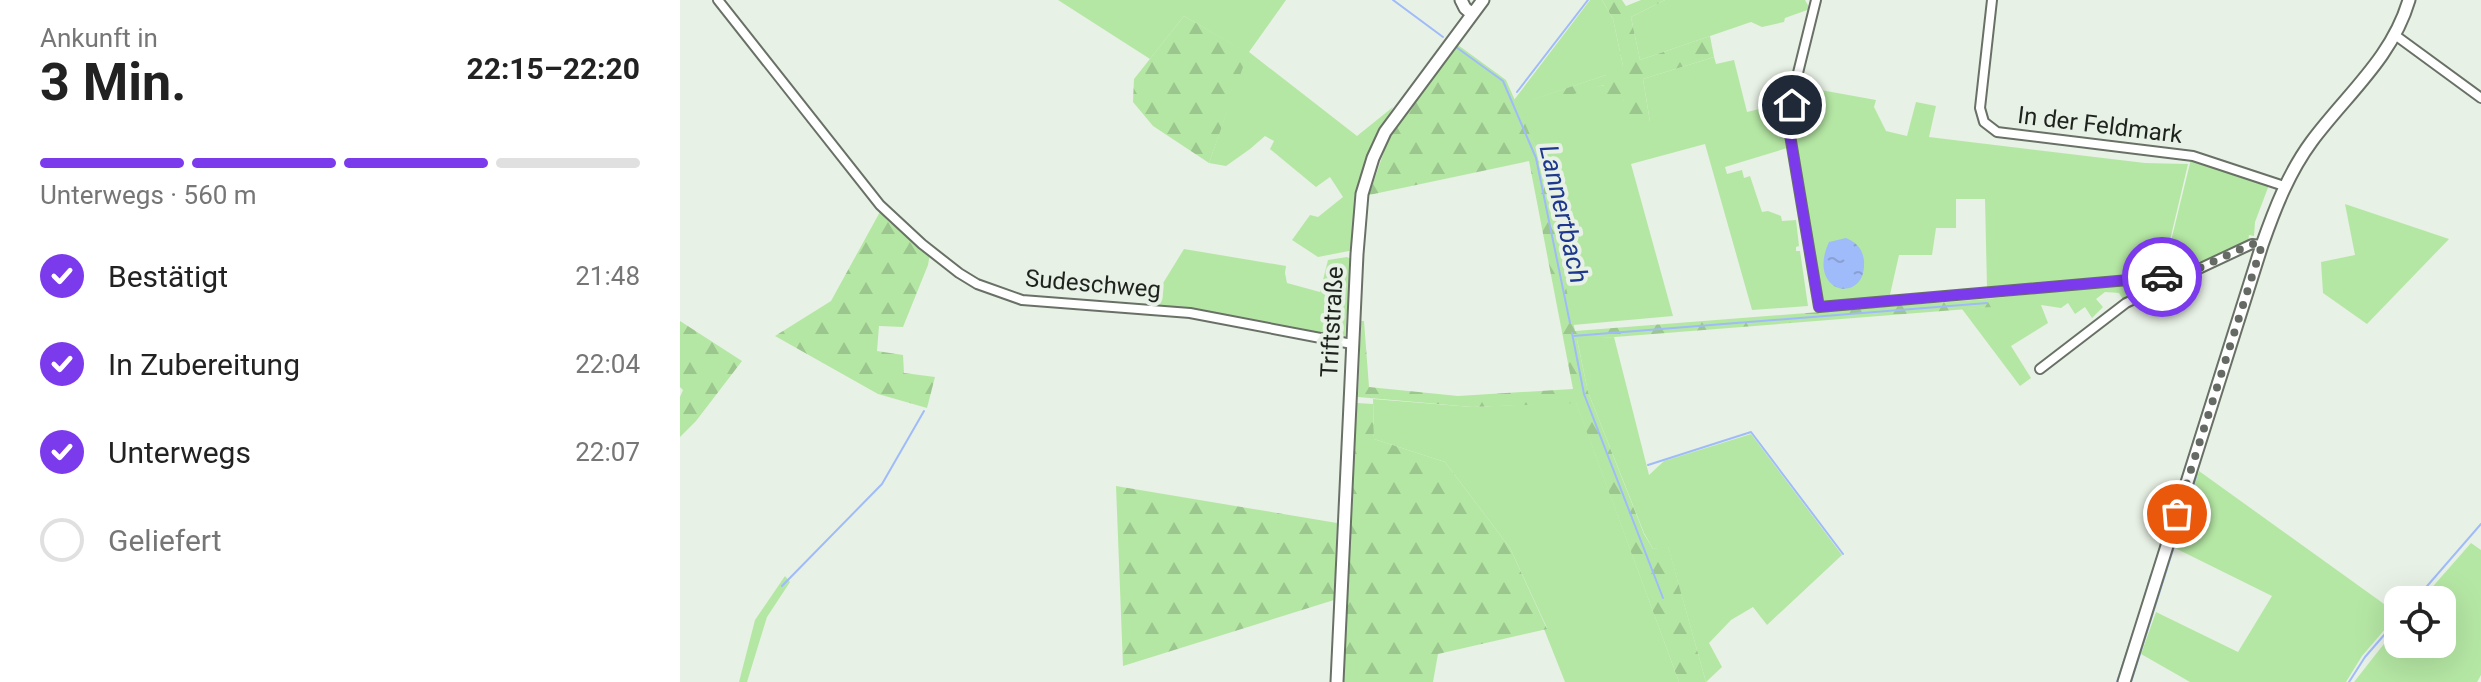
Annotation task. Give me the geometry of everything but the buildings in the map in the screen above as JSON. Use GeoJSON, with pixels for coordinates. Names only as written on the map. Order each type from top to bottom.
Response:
{"type":"FeatureCollection","features":[{"type":"Feature","properties":{"kind":"main road"},"geometry":{"type":"LineString","coordinates":[[1461,0],[1472,14]]}},
{"type":"Feature","properties":{"kind":"main road","name":"Triftstraße"},"geometry":{"type":"LineString","coordinates":[[1337,682],[1362,194],[1385,132],[1483,0]]}},
{"type":"Feature","properties":{"kind":"main road"},"geometry":{"type":"LineString","coordinates":[[2124,682],[2262,245],[2284,186],[2314,138],[2378,62],[2395,35],[2409,0]]}},
{"type":"Feature","properties":{"kind":"street","name":"Sudeschweg"},"geometry":{"type":"LineString","coordinates":[[718,0],[880,205],[922,244],[977,284],[1022,300],[1190,313],[1352,344]]}},
{"type":"Feature","properties":{"kind":"street"},"geometry":{"type":"LineString","coordinates":[[1816,0],[1795,85],[1790,135],[1819,307],[2156,282],[2174,276],[2175,279],[2252,244],[2262,245]]}},
{"type":"Feature","properties":{"kind":"street","name":"In der Feldmark"},"geometry":{"type":"LineString","coordinates":[[1992,0],[1980,108],[1984,122],[1997,132],[2193,156],[2284,186]]}},
{"type":"Feature","properties":{"kind":"street"},"geometry":{"type":"LineString","coordinates":[[2395,35],[2481,98]]}},
{"type":"Feature","properties":{"kind":"street"},"geometry":{"type":"LineString","coordinates":[[2040,369],[2156,282]]}},
{"type":"Feature","properties":{"kind":"green space"},"geometry":{"type":"Polygon","coordinates":[[[1058,0],[1286,0],[1249,52],[1357,136],[1393,107],[1381,131],[1354,250],[1318,257],[1292,240],[1310,215],[1318,217],[1343,197],[1330,177],[1316,187],[1270,149],[1274,141],[1265,136],[1226,166],[1209,163],[1247,53],[1184,16],[1150,59],[1058,0]]]}},
{"type":"Feature","properties":{"kind":"green space"},"geometry":{"type":"Polygon","coordinates":[[[1590,0],[1602,0],[1613,19],[1623,66],[1606,75],[1532,100],[1605,85],[1650,122],[1643,79],[1714,57],[1716,64],[1734,60],[1747,112],[1788,102],[1787,148],[1725,167],[1727,174],[1742,170],[1744,178],[1750,176],[1762,212],[1781,216],[1782,221],[1796,220],[1799,246],[1796,251],[1800,251],[1808,306],[1752,310],[1705,144],[1631,164],[1673,316],[1573,325],[1539,155],[1514,100],[1590,0]]]}},
{"type":"Feature","properties":{"kind":"green space"},"geometry":{"type":"Polygon","coordinates":[[[1602,0],[1622,0],[1626,6],[1641,0],[1665,0],[1631,17],[1640,60],[1710,36],[1714,57],[1643,79],[1650,122],[1638,124],[1625,110],[1624,100],[1607,100],[1604,85],[1534,106],[1531,100],[1606,75],[1609,67],[1623,66],[1613,19],[1602,0]]]}},
{"type":"Feature","properties":{"kind":"green space"},"geometry":{"type":"Polygon","coordinates":[[[1665,0],[1805,0],[1810,9],[1785,18],[1784,22],[1762,27],[1751,22],[1640,60],[1631,17],[1665,0]]]}},
{"type":"Feature","properties":{"kind":"green space"},"geometry":{"type":"Polygon","coordinates":[[[1184,16],[1248,53],[1209,163],[1153,126],[1133,102],[1134,79],[1184,16]]]}},
{"type":"Feature","properties":{"kind":"green space"},"geometry":{"type":"Polygon","coordinates":[[[1458,45],[1506,80],[1539,155],[1575,331],[1986,299],[1993,307],[1577,340],[1588,392],[1644,534],[1653,549],[1668,546],[1706,682],[1679,682],[1576,403],[1472,407],[1358,397],[1361,321],[1364,321],[1369,387],[1458,396],[1573,389],[1529,161],[1369,195],[1390,134],[1458,45]]]}},
{"type":"Feature","properties":{"kind":"green space"},"geometry":{"type":"Polygon","coordinates":[[[1804,87],[1876,100],[1874,107],[1886,131],[1907,136],[1916,102],[1936,106],[1929,137],[2145,163],[2188,164],[2162,274],[1989,291],[1985,199],[1956,199],[1956,228],[1936,228],[1932,255],[1899,255],[1889,299],[1828,304],[1818,297],[1793,137],[1798,94],[1804,87]]]}},
{"type":"Feature","properties":{"kind":"green space"},"geometry":{"type":"Polygon","coordinates":[[[2191,159],[2269,185],[2255,222],[2254,236],[2249,235],[2248,243],[2184,272],[2163,274],[2191,159]]]}},
{"type":"Feature","properties":{"kind":"green space"},"geometry":{"type":"Polygon","coordinates":[[[2345,204],[2449,239],[2367,324],[2323,293],[2321,262],[2355,255],[2345,204]]]}},
{"type":"Feature","properties":{"kind":"green space"},"geometry":{"type":"Polygon","coordinates":[[[881,210],[930,254],[903,327],[879,326],[877,351],[903,355],[904,373],[935,377],[927,408],[878,394],[775,336],[831,301],[881,210]]]}},
{"type":"Feature","properties":{"kind":"green space"},"geometry":{"type":"Polygon","coordinates":[[[1184,249],[1286,266],[1287,283],[1320,292],[1328,260],[1351,259],[1345,337],[1342,339],[1149,306],[1184,249]]]}},
{"type":"Feature","properties":{"kind":"green space"},"geometry":{"type":"Polygon","coordinates":[[[2150,281],[2152,286],[2124,301],[2119,293],[2105,292],[2096,299],[2103,307],[2092,318],[2085,307],[2075,314],[2068,303],[2061,308],[2041,305],[2048,323],[2011,346],[2031,378],[2020,386],[1962,309],[1992,307],[1986,299],[2150,281]]]}},
{"type":"Feature","properties":{"kind":"green space"},"geometry":{"type":"Polygon","coordinates":[[[680,321],[742,361],[680,437],[680,397],[683,390],[680,387],[680,321]]]}},
{"type":"Feature","properties":{"kind":"green space"},"geometry":{"type":"Polygon","coordinates":[[[1614,337],[1649,475],[1664,461],[1751,434],[1842,555],[1767,625],[1753,607],[1731,620],[1709,643],[1722,667],[1706,682],[1668,547],[1653,549],[1644,533],[1588,392],[1577,339],[1614,337]]]}},
{"type":"Feature","properties":{"kind":"green space"},"geometry":{"type":"Polygon","coordinates":[[[1373,399],[1472,407],[1576,402],[1679,682],[1565,682],[1544,629],[1547,628],[1510,548],[1445,462],[1374,439],[1373,399]]]}},
{"type":"Feature","properties":{"kind":"green space"},"geometry":{"type":"Polygon","coordinates":[[[1357,403],[1373,404],[1374,439],[1445,462],[1510,548],[1547,629],[1438,654],[1433,682],[1341,682],[1357,403]]]}},
{"type":"Feature","properties":{"kind":"green space"},"geometry":{"type":"Polygon","coordinates":[[[2199,471],[2384,604],[2384,630],[2362,656],[2346,682],[2190,682],[2141,654],[2156,612],[2238,652],[2272,596],[2175,548],[2199,471]]]}},
{"type":"Feature","properties":{"kind":"green space"},"geometry":{"type":"Polygon","coordinates":[[[1116,486],[1337,523],[1334,600],[1123,666],[1116,486]]]}},
{"type":"Feature","properties":{"kind":"green space"},"geometry":{"type":"Polygon","coordinates":[[[2471,543],[2481,550],[2481,675],[2477,682],[2354,682],[2384,644],[2384,658],[2456,658],[2456,586],[2433,586],[2471,543]]]}},
{"type":"Feature","properties":{"kind":"green space"},"geometry":{"type":"Polygon","coordinates":[[[785,576],[790,582],[767,617],[747,682],[739,682],[755,620],[785,576]]]}},
{"type":"Feature","properties":{"kind":"water"},"geometry":{"type":"Polygon","coordinates":[[[1846,238],[1858,246],[1864,261],[1862,275],[1856,284],[1839,288],[1830,283],[1824,260],[1829,242],[1846,238]]]}},
{"type":"Feature","properties":{"kind":"waterway","name":"Lannertbach"},"geometry":{"type":"LineString","coordinates":[[1393,0],[1443,37]]}},
{"type":"Feature","properties":{"kind":"waterway"},"geometry":{"type":"LineString","coordinates":[[1517,92],[1588,0]]}},
{"type":"Feature","properties":{"kind":"waterway","name":"Lannertbach"},"geometry":{"type":"LineString","coordinates":[[1456,47],[1503,81],[1536,158],[1570,323]]}},
{"type":"Feature","properties":{"kind":"waterway"},"geometry":{"type":"LineString","coordinates":[[1573,336],[1987,303]]}},
{"type":"Feature","properties":{"kind":"waterway","name":"Lannertbach"},"geometry":{"type":"LineString","coordinates":[[1572,333],[1584,394],[1663,598]]}},
{"type":"Feature","properties":{"kind":"waterway"},"geometry":{"type":"LineString","coordinates":[[2154,567],[2218,364]]}},
{"type":"Feature","properties":{"kind":"waterway"},"geometry":{"type":"LineString","coordinates":[[782,586],[882,484],[924,411]]}},
{"type":"Feature","properties":{"kind":"waterway"},"geometry":{"type":"LineString","coordinates":[[1648,465],[1751,432],[1843,554]]}},
{"type":"Feature","properties":{"kind":"waterway"},"geometry":{"type":"LineString","coordinates":[[2131,682],[2197,474]]}},
{"type":"Feature","properties":{"kind":"waterway"},"geometry":{"type":"LineString","coordinates":[[2427,586],[2481,524]]}},
{"type":"Feature","properties":{"kind":"waterway"},"geometry":{"type":"LineString","coordinates":[[2136,625],[2151,575]]}},
{"type":"Feature","properties":{"kind":"waterway"},"geometry":{"type":"LineString","coordinates":[[2117,682],[2134,630]]}},
{"type":"Feature","properties":{"kind":"waterway"},"geometry":{"type":"LineString","coordinates":[[2349,682],[2384,635]]}},
{"type":"Feature","properties":{"kind":"way so far"},"geometry":{"type":"LineString","coordinates":[[2162,277],[2174,276],[2175,279],[2252,244],[2262,245],[2177,514]]}},
{"type":"Feature","properties":{"kind":"route"},"geometry":{"type":"LineString","coordinates":[[1792,105],[1790,135],[1819,307],[2162,277]]}}]}
